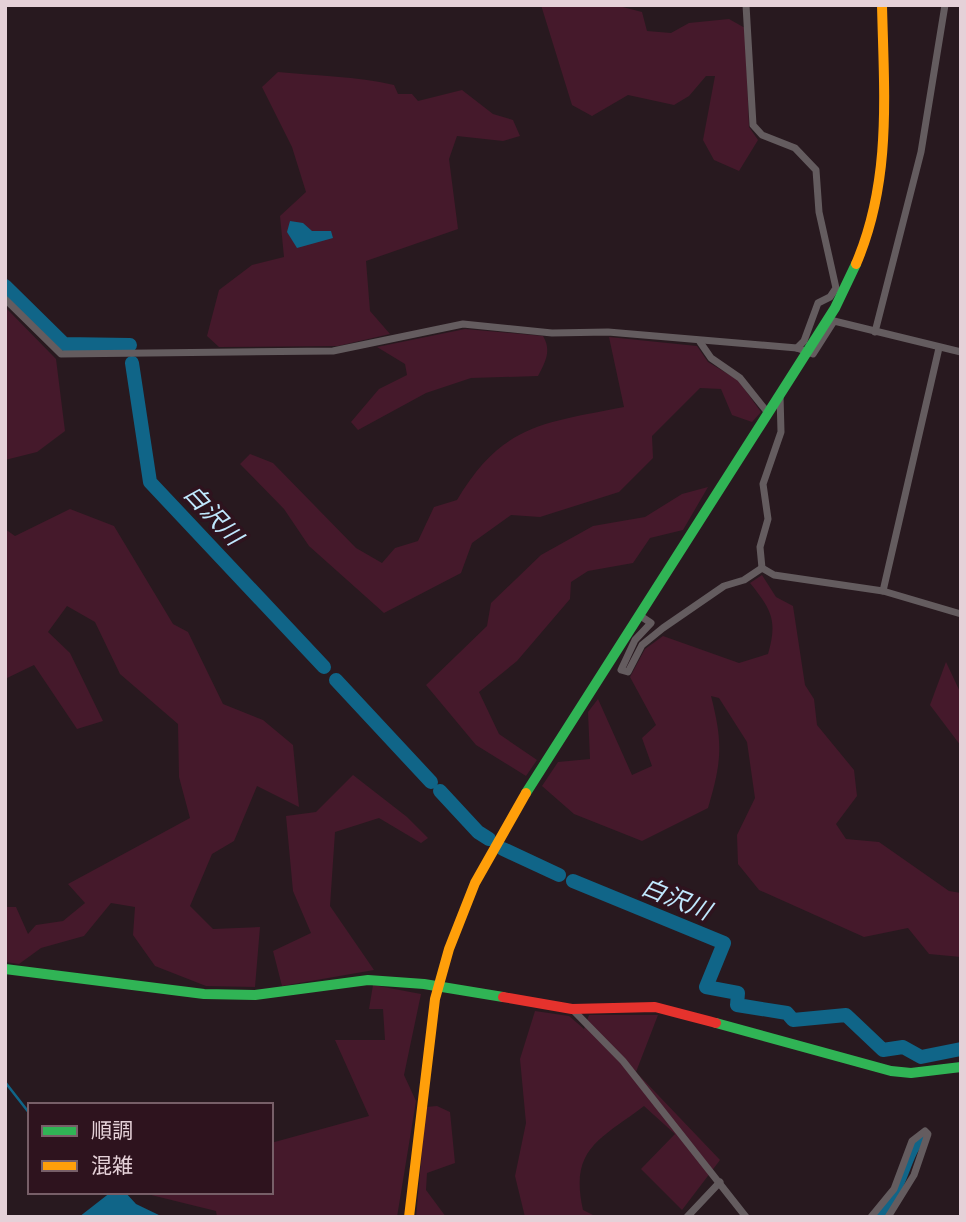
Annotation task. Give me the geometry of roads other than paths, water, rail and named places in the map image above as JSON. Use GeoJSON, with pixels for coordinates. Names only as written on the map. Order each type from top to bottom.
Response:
{"type":"FeatureCollection","features":[{"type":"Feature","properties":{"kind":"street"},"geometry":{"type":"LineString","coordinates":[[746,5],[753,125],[762,135],[795,148],[817,170],[819,212],[836,288],[830,297],[818,303],[802,350]]}},
{"type":"Feature","properties":{"kind":"street"},"geometry":{"type":"LineString","coordinates":[[409,1217],[428,1041],[438,987],[461,915],[489,854],[780,394],[802,350],[835,308],[860,259],[879,192],[883,152],[882,5]]}},
{"type":"Feature","properties":{"kind":"street"},"geometry":{"type":"LineString","coordinates":[[875,331],[921,152],[945,5]]}},
{"type":"Feature","properties":{"kind":"street"},"geometry":{"type":"LineString","coordinates":[[5,299],[61,354],[333,351],[463,324],[552,333],[608,332],[802,350],[813,354],[834,321],[961,352]]}},
{"type":"Feature","properties":{"kind":"street"},"geometry":{"type":"LineString","coordinates":[[700,342],[711,358],[740,378],[768,413]]}},
{"type":"Feature","properties":{"kind":"street"},"geometry":{"type":"LineString","coordinates":[[883,591],[939,348]]}},
{"type":"Feature","properties":{"kind":"street"},"geometry":{"type":"LineString","coordinates":[[762,568],[760,547],[768,519],[763,484],[781,432],[780,394]]}},
{"type":"Feature","properties":{"kind":"street"},"geometry":{"type":"LineString","coordinates":[[639,615],[651,623],[635,640],[621,670],[628,672],[642,645],[663,628],[724,586],[744,580],[762,568]]}},
{"type":"Feature","properties":{"kind":"street"},"geometry":{"type":"LineString","coordinates":[[762,568],[774,575],[883,591],[961,614]]}},
{"type":"Feature","properties":{"kind":"street"},"geometry":{"type":"LineString","coordinates":[[5,969],[204,994],[255,995],[368,980],[438,987],[572,1009],[655,1007],[891,1071],[912,1073],[961,1067]]}},
{"type":"Feature","properties":{"kind":"street"},"geometry":{"type":"LineString","coordinates":[[572,1009],[623,1061],[746,1217]]}},
{"type":"Feature","properties":{"kind":"street"},"geometry":{"type":"LineString","coordinates":[[872,1217],[894,1189],[912,1141],[925,1131],[928,1134],[914,1175],[888,1217]]}},
{"type":"Feature","properties":{"kind":"street"},"geometry":{"type":"LineString","coordinates":[[687,1217],[720,1182]]}},
{"type":"Feature","properties":{"kind":"water"},"geometry":{"type":"Polygon","coordinates":[[[290,221],[303,223],[312,231],[331,231],[333,238],[297,248],[287,232],[290,221]]]}},
{"type":"Feature","properties":{"kind":"water"},"geometry":{"type":"Polygon","coordinates":[[[108,1194],[127,1194],[136,1204],[163,1217],[79,1217],[108,1194]]]}},
{"type":"Feature","properties":{"kind":"waterway","name":"白沢川"},"geometry":{"type":"LineString","coordinates":[[5,286],[64,344],[130,345]]}},
{"type":"Feature","properties":{"kind":"waterway","name":"白沢川"},"geometry":{"type":"LineString","coordinates":[[132,363],[150,482],[324,667]]}},
{"type":"Feature","properties":{"kind":"waterway","name":"白沢川"},"geometry":{"type":"LineString","coordinates":[[336,680],[431,782]]}},
{"type":"Feature","properties":{"kind":"waterway","name":"白沢川"},"geometry":{"type":"LineString","coordinates":[[440,791],[478,832],[489,839]]}},
{"type":"Feature","properties":{"kind":"waterway","name":"白沢川"},"geometry":{"type":"LineString","coordinates":[[503,849],[559,875]]}},
{"type":"Feature","properties":{"kind":"waterway","name":"白沢川"},"geometry":{"type":"LineString","coordinates":[[573,881],[724,943],[706,987],[738,993],[737,1005],[787,1013],[793,1020],[846,1015],[883,1050],[903,1047],[921,1057],[961,1049]]}},
{"type":"Feature","properties":{"kind":"waterway"},"geometry":{"type":"LineString","coordinates":[[5,1082],[28,1111]]}},
{"type":"Feature","properties":{"kind":"waterway"},"geometry":{"type":"LineString","coordinates":[[879,1217],[895,1196],[913,1153],[925,1134]]}}]}
